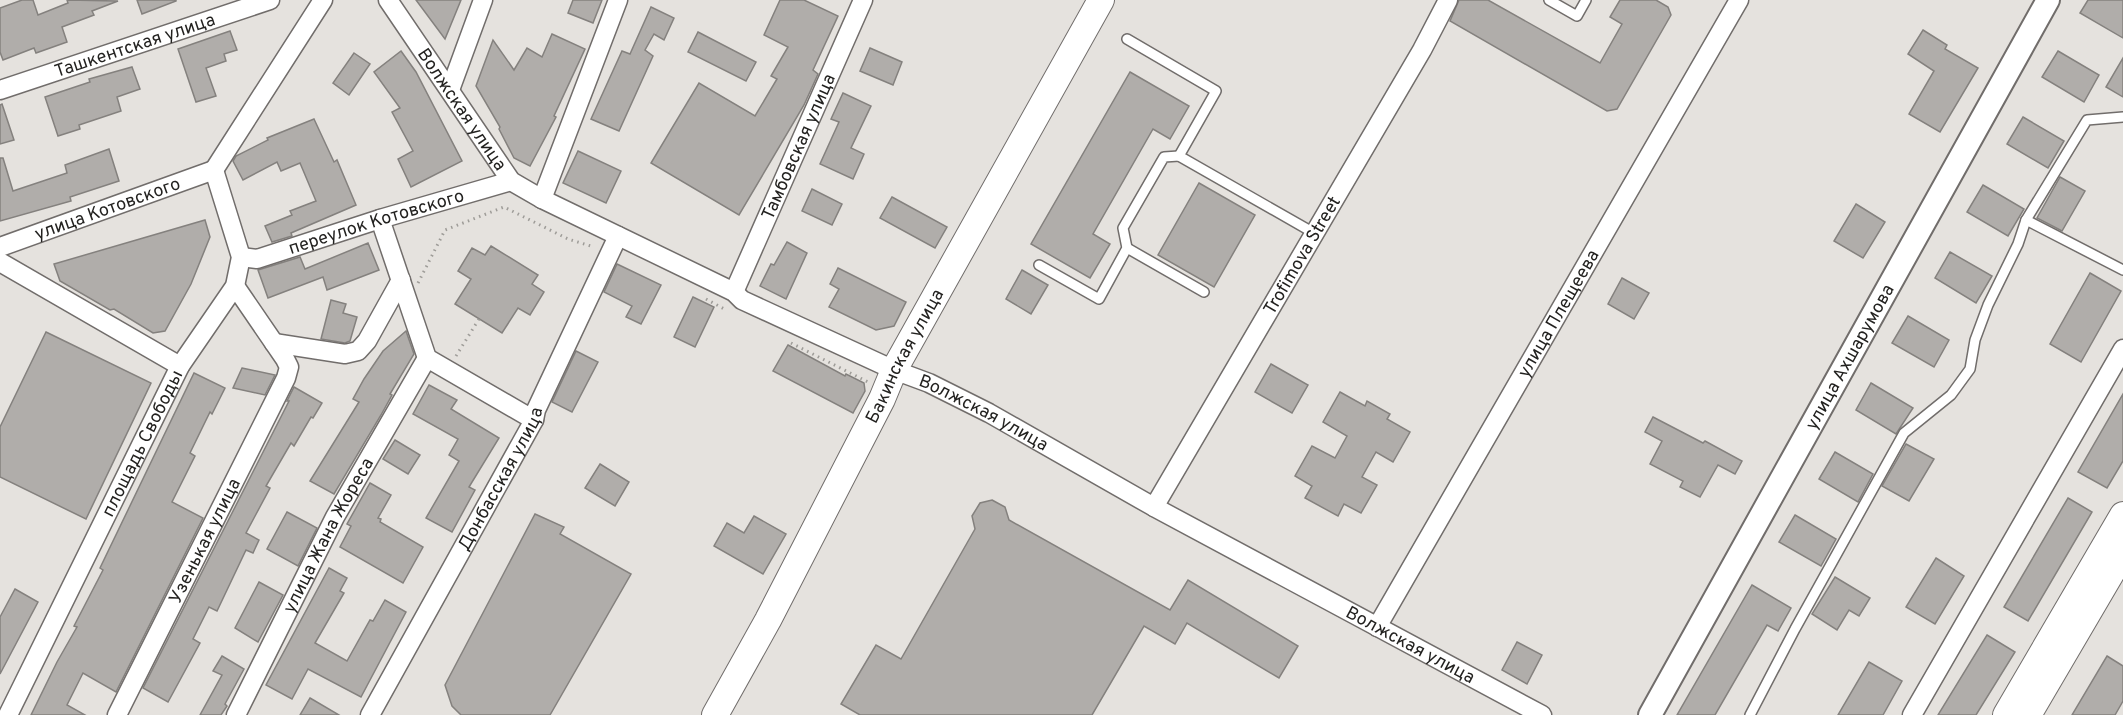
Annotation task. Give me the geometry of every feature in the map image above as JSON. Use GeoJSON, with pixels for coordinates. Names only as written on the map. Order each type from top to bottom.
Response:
{"type":"FeatureCollection","features":[{"type":"Feature","properties":{"kind":"main road","name":"Бакинская улица"},"geometry":{"type":"LineString","coordinates":[[715,715],[768,620],[882,399],[894,370],[1101,0]]}},
{"type":"Feature","properties":{"kind":"main road"},"geometry":{"type":"LineString","coordinates":[[2006,715],[2123,515]]}},
{"type":"Feature","properties":{"kind":"main road"},"geometry":{"type":"LineString","coordinates":[[2028,715],[2123,553]]}},
{"type":"Feature","properties":{"kind":"street","name":"Ташкентская улица"},"geometry":{"type":"LineString","coordinates":[[0,90],[270,0]]}},
{"type":"Feature","properties":{"kind":"street"},"geometry":{"type":"LineString","coordinates":[[214,170],[323,0]]}},
{"type":"Feature","properties":{"kind":"street","name":"Волжская улица"},"geometry":{"type":"LineString","coordinates":[[388,0],[511,181],[614,244],[734,292],[742,300],[894,370],[929,383],[989,413],[1154,507],[1542,715]]}},
{"type":"Feature","properties":{"kind":"street"},"geometry":{"type":"LineString","coordinates":[[450,90],[483,0]]}},
{"type":"Feature","properties":{"kind":"street"},"geometry":{"type":"LineString","coordinates":[[542,199],[618,0]]}},
{"type":"Feature","properties":{"kind":"street","name":"Тамбовская улица"},"geometry":{"type":"LineString","coordinates":[[734,292],[863,0]]}},
{"type":"Feature","properties":{"kind":"street","name":"Trofimova Street"},"geometry":{"type":"LineString","coordinates":[[1154,507],[1422,50],[1448,0]]}},
{"type":"Feature","properties":{"kind":"street","name":"улица Плещеева"},"geometry":{"type":"LineString","coordinates":[[1377,627],[1739,0]]}},
{"type":"Feature","properties":{"kind":"street","name":"улица Ахшарумова"},"geometry":{"type":"LineString","coordinates":[[1650,715],[2048,0]]}},
{"type":"Feature","properties":{"kind":"street","name":"улица Котовского"},"geometry":{"type":"LineString","coordinates":[[0,247],[214,170]]}},
{"type":"Feature","properties":{"kind":"street","name":"площадь Свободы"},"geometry":{"type":"LineString","coordinates":[[8,715],[180,366],[235,285],[241,256],[214,170]]}},
{"type":"Feature","properties":{"kind":"street","name":"переулок Котовского"},"geometry":{"type":"LineString","coordinates":[[241,256],[257,258],[511,181]]}},
{"type":"Feature","properties":{"kind":"street"},"geometry":{"type":"LineString","coordinates":[[380,219],[426,358],[534,420]]}},
{"type":"Feature","properties":{"kind":"street","name":"Донбасская улица"},"geometry":{"type":"LineString","coordinates":[[370,715],[534,420],[536,410],[614,244]]}},
{"type":"Feature","properties":{"kind":"street"},"geometry":{"type":"LineString","coordinates":[[0,262],[180,366]]}},
{"type":"Feature","properties":{"kind":"street"},"geometry":{"type":"LineString","coordinates":[[235,285],[274,343],[345,354],[358,351],[367,341],[401,280]]}},
{"type":"Feature","properties":{"kind":"street","name":"Узенькая улица"},"geometry":{"type":"LineString","coordinates":[[117,715],[286,378],[289,367],[274,343]]}},
{"type":"Feature","properties":{"kind":"street"},"geometry":{"type":"LineString","coordinates":[[1912,715],[2123,349]]}},
{"type":"Feature","properties":{"kind":"street","name":"улица Жана Жореса"},"geometry":{"type":"LineString","coordinates":[[236,715],[335,517],[426,358]]}},
{"type":"Feature","properties":{"kind":"lane"},"geometry":{"type":"LineString","coordinates":[[1549,0],[1577,16],[1586,0]]}},
{"type":"Feature","properties":{"kind":"lane"},"geometry":{"type":"LineString","coordinates":[[1126,39],[1216,91],[1179,156]]}},
{"type":"Feature","properties":{"kind":"lane"},"geometry":{"type":"LineString","coordinates":[[1750,715],[1795,629],[1905,433],[1951,395],[1970,369],[1975,340],[2018,244],[2026,220],[2087,120],[2123,117]]}},
{"type":"Feature","properties":{"kind":"lane"},"geometry":{"type":"LineString","coordinates":[[1039,265],[1099,299],[1127,248],[1123,228],[1164,157],[1179,156],[1314,233]]}},
{"type":"Feature","properties":{"kind":"lane"},"geometry":{"type":"LineString","coordinates":[[2026,220],[2123,270]]}},
{"type":"Feature","properties":{"kind":"lane"},"geometry":{"type":"LineString","coordinates":[[1127,248],[1204,292]]}},
{"type":"Feature","properties":{"kind":"path"},"geometry":{"type":"LineString","coordinates":[[408,303],[445,230],[504,207],[568,239],[614,244]]}},
{"type":"Feature","properties":{"kind":"path"},"geometry":{"type":"LineString","coordinates":[[701,297],[732,313]]}},
{"type":"Feature","properties":{"kind":"path"},"geometry":{"type":"LineString","coordinates":[[446,369],[478,319]]}},
{"type":"Feature","properties":{"kind":"path"},"geometry":{"type":"LineString","coordinates":[[783,339],[872,383]]}},
{"type":"Feature","properties":{"kind":"building"},"geometry":{"type":"Polygon","coordinates":[[[22,0],[33,0],[38,15],[68,3],[67,0],[118,1],[92,11],[94,15],[62,27],[67,42],[36,53],[34,48],[3,60],[0,52],[0,8],[22,0]]]}},
{"type":"Feature","properties":{"kind":"building"},"geometry":{"type":"Polygon","coordinates":[[[137,0],[176,0],[176,1],[142,14],[137,0]]]}},
{"type":"Feature","properties":{"kind":"building"},"geometry":{"type":"Polygon","coordinates":[[[416,0],[461,0],[445,39],[416,0]]]}},
{"type":"Feature","properties":{"kind":"building"},"geometry":{"type":"Polygon","coordinates":[[[573,0],[602,0],[593,23],[568,13],[573,0]]]}},
{"type":"Feature","properties":{"kind":"building"},"geometry":{"type":"Polygon","coordinates":[[[780,0],[804,0],[838,16],[813,70],[818,74],[804,105],[739,215],[651,163],[699,83],[755,116],[777,79],[771,76],[788,47],[764,35],[780,0]]]}},
{"type":"Feature","properties":{"kind":"building"},"geometry":{"type":"Polygon","coordinates":[[[1459,0],[1488,0],[1600,63],[1622,24],[1610,17],[1620,0],[1656,0],[1668,7],[1671,15],[1617,109],[1607,111],[1450,21],[1459,0]]]}},
{"type":"Feature","properties":{"kind":"building"},"geometry":{"type":"Polygon","coordinates":[[[2088,0],[2123,0],[2123,38],[2080,13],[2088,0]]]}},
{"type":"Feature","properties":{"kind":"building"},"geometry":{"type":"Polygon","coordinates":[[[651,7],[674,18],[664,40],[654,34],[645,50],[653,56],[619,131],[591,119],[622,51],[630,54],[651,7]]]}},
{"type":"Feature","properties":{"kind":"building"},"geometry":{"type":"Polygon","coordinates":[[[1923,30],[1947,45],[1945,49],[1978,68],[1940,132],[1909,114],[1934,71],[1908,54],[1923,30]]]}},
{"type":"Feature","properties":{"kind":"building"},"geometry":{"type":"Polygon","coordinates":[[[230,31],[237,50],[224,54],[226,61],[206,68],[216,96],[196,102],[178,49],[230,31]]]}},
{"type":"Feature","properties":{"kind":"building"},"geometry":{"type":"Polygon","coordinates":[[[698,32],[756,62],[746,81],[688,52],[698,32]]]}},
{"type":"Feature","properties":{"kind":"building"},"geometry":{"type":"Polygon","coordinates":[[[552,34],[585,49],[554,116],[556,117],[530,166],[514,158],[500,127],[476,86],[493,40],[514,70],[527,48],[542,57],[552,34]]]}},
{"type":"Feature","properties":{"kind":"building"},"geometry":{"type":"Polygon","coordinates":[[[870,48],[902,62],[893,85],[860,71],[870,48]]]}},
{"type":"Feature","properties":{"kind":"building"},"geometry":{"type":"Polygon","coordinates":[[[401,51],[416,72],[462,161],[411,187],[398,159],[413,151],[392,112],[400,108],[374,72],[401,51]]]}},
{"type":"Feature","properties":{"kind":"building"},"geometry":{"type":"Polygon","coordinates":[[[2058,51],[2099,75],[2084,102],[2042,77],[2058,51]]]}},
{"type":"Feature","properties":{"kind":"building"},"geometry":{"type":"Polygon","coordinates":[[[354,53],[370,64],[349,95],[333,83],[354,53]]]}},
{"type":"Feature","properties":{"kind":"building"},"geometry":{"type":"Polygon","coordinates":[[[2123,58],[2123,97],[2106,87],[2123,58]]]}},
{"type":"Feature","properties":{"kind":"building"},"geometry":{"type":"Polygon","coordinates":[[[132,67],[140,89],[117,97],[121,111],[79,125],[80,129],[58,136],[45,97],[90,82],[89,79],[132,67]]]}},
{"type":"Feature","properties":{"kind":"building"},"geometry":{"type":"Polygon","coordinates":[[[1130,72],[1189,106],[1170,139],[1153,129],[1093,234],[1110,244],[1090,278],[1031,244],[1130,72]]]}},
{"type":"Feature","properties":{"kind":"building"},"geometry":{"type":"Polygon","coordinates":[[[843,93],[871,106],[851,148],[864,154],[853,179],[820,164],[839,122],[831,119],[843,93]]]}},
{"type":"Feature","properties":{"kind":"building"},"geometry":{"type":"Polygon","coordinates":[[[2,104],[14,140],[0,144],[0,105],[2,104]]]}},
{"type":"Feature","properties":{"kind":"building"},"geometry":{"type":"Polygon","coordinates":[[[2023,117],[2064,141],[2048,168],[2007,144],[2023,117]]]}},
{"type":"Feature","properties":{"kind":"building"},"geometry":{"type":"Polygon","coordinates":[[[314,119],[334,162],[337,160],[356,205],[291,233],[292,236],[272,242],[265,226],[292,215],[290,211],[316,201],[300,163],[281,171],[277,162],[243,180],[233,161],[236,156],[268,140],[267,138],[314,119]]]}},
{"type":"Feature","properties":{"kind":"building"},"geometry":{"type":"Polygon","coordinates":[[[109,149],[119,181],[70,197],[71,201],[0,221],[0,158],[3,158],[13,191],[67,173],[65,165],[109,149]]]}},
{"type":"Feature","properties":{"kind":"building"},"geometry":{"type":"Polygon","coordinates":[[[578,151],[621,171],[606,203],[563,183],[578,151]]]}},
{"type":"Feature","properties":{"kind":"building"},"geometry":{"type":"Polygon","coordinates":[[[2060,177],[2085,191],[2062,231],[2037,218],[2060,177]]]}},
{"type":"Feature","properties":{"kind":"building"},"geometry":{"type":"Polygon","coordinates":[[[1199,183],[1255,215],[1214,287],[1158,255],[1199,183]]]}},
{"type":"Feature","properties":{"kind":"building"},"geometry":{"type":"Polygon","coordinates":[[[1983,185],[2024,209],[2008,236],[1967,212],[1983,185]]]}},
{"type":"Feature","properties":{"kind":"building"},"geometry":{"type":"Polygon","coordinates":[[[812,189],[842,204],[832,225],[802,211],[812,189]]]}},
{"type":"Feature","properties":{"kind":"building"},"geometry":{"type":"Polygon","coordinates":[[[892,197],[947,227],[935,248],[880,218],[892,197]]]}},
{"type":"Feature","properties":{"kind":"building"},"geometry":{"type":"Polygon","coordinates":[[[1856,204],[1885,222],[1863,258],[1834,241],[1856,204]]]}},
{"type":"Feature","properties":{"kind":"building"},"geometry":{"type":"Polygon","coordinates":[[[205,220],[210,237],[191,284],[165,331],[153,333],[114,309],[110,310],[60,281],[54,264],[205,220]]]}},
{"type":"Feature","properties":{"kind":"building"},"geometry":{"type":"Polygon","coordinates":[[[787,242],[807,253],[786,299],[760,286],[771,264],[774,265],[787,242]]]}},
{"type":"Feature","properties":{"kind":"building"},"geometry":{"type":"Polygon","coordinates":[[[368,243],[379,270],[327,290],[323,277],[268,298],[258,270],[300,257],[305,269],[368,243]]]}},
{"type":"Feature","properties":{"kind":"building"},"geometry":{"type":"Polygon","coordinates":[[[491,246],[538,275],[532,284],[544,292],[530,315],[518,308],[502,333],[455,304],[471,279],[458,271],[472,248],[485,255],[491,246]]]}},
{"type":"Feature","properties":{"kind":"building"},"geometry":{"type":"Polygon","coordinates":[[[1950,252],[1992,276],[1976,303],[1935,278],[1950,252]]]}},
{"type":"Feature","properties":{"kind":"building"},"geometry":{"type":"Polygon","coordinates":[[[617,264],[661,285],[641,324],[626,317],[632,306],[604,292],[617,264]]]}},
{"type":"Feature","properties":{"kind":"building"},"geometry":{"type":"Polygon","coordinates":[[[838,268],[906,302],[894,326],[876,330],[829,307],[839,289],[830,284],[838,268]]]}},
{"type":"Feature","properties":{"kind":"building"},"geometry":{"type":"Polygon","coordinates":[[[1022,270],[1048,285],[1031,314],[1006,299],[1022,270]]]}},
{"type":"Feature","properties":{"kind":"building"},"geometry":{"type":"Polygon","coordinates":[[[2090,273],[2121,291],[2081,362],[2050,344],[2090,273]]]}},
{"type":"Feature","properties":{"kind":"building"},"geometry":{"type":"Polygon","coordinates":[[[1622,278],[1649,293],[1634,319],[1608,304],[1622,278]]]}},
{"type":"Feature","properties":{"kind":"building"},"geometry":{"type":"Polygon","coordinates":[[[693,297],[714,307],[695,347],[674,337],[693,297]]]}},
{"type":"Feature","properties":{"kind":"building"},"geometry":{"type":"Polygon","coordinates":[[[331,300],[346,304],[343,313],[357,317],[350,341],[345,343],[321,339],[331,300]]]}},
{"type":"Feature","properties":{"kind":"building"},"geometry":{"type":"Polygon","coordinates":[[[1908,316],[1949,340],[1934,367],[1892,343],[1908,316]]]}},
{"type":"Feature","properties":{"kind":"building"},"geometry":{"type":"Polygon","coordinates":[[[406,331],[414,354],[334,494],[310,481],[359,402],[353,399],[364,379],[383,351],[406,331]]]}},
{"type":"Feature","properties":{"kind":"building"},"geometry":{"type":"Polygon","coordinates":[[[46,332],[151,383],[86,519],[0,477],[0,427],[46,332]]]}},
{"type":"Feature","properties":{"kind":"building"},"geometry":{"type":"Polygon","coordinates":[[[788,345],[845,376],[846,374],[864,383],[865,391],[853,413],[773,371],[788,345]]]}},
{"type":"Feature","properties":{"kind":"building"},"geometry":{"type":"Polygon","coordinates":[[[576,351],[598,362],[572,412],[552,402],[576,351]]]}},
{"type":"Feature","properties":{"kind":"building"},"geometry":{"type":"Polygon","coordinates":[[[1271,364],[1308,385],[1292,413],[1255,392],[1271,364]]]}},
{"type":"Feature","properties":{"kind":"building"},"geometry":{"type":"Polygon","coordinates":[[[242,368],[275,375],[265,395],[233,388],[242,368]]]}},
{"type":"Feature","properties":{"kind":"building"},"geometry":{"type":"Polygon","coordinates":[[[194,373],[225,388],[212,414],[210,412],[190,453],[195,456],[172,502],[203,518],[116,692],[83,673],[67,705],[85,715],[31,715],[77,627],[74,626],[103,570],[100,568],[194,373]]]}},
{"type":"Feature","properties":{"kind":"building"},"geometry":{"type":"Polygon","coordinates":[[[1871,383],[1913,408],[1896,434],[1856,410],[1871,383]]]}},
{"type":"Feature","properties":{"kind":"building"},"geometry":{"type":"Polygon","coordinates":[[[429,385],[457,400],[451,409],[499,438],[469,487],[475,490],[452,532],[426,518],[459,461],[449,455],[458,439],[413,414],[429,385]]]}},
{"type":"Feature","properties":{"kind":"building"},"geometry":{"type":"Polygon","coordinates":[[[294,387],[322,403],[294,446],[291,443],[266,486],[270,488],[246,533],[259,540],[253,553],[246,550],[217,611],[209,607],[193,639],[200,643],[168,702],[143,688],[289,401],[287,401],[294,387]]]}},
{"type":"Feature","properties":{"kind":"building"},"geometry":{"type":"Polygon","coordinates":[[[1340,392],[1365,406],[1367,401],[1390,414],[1387,419],[1410,432],[1393,462],[1376,452],[1362,477],[1377,485],[1361,513],[1344,504],[1338,516],[1305,498],[1312,486],[1295,476],[1312,446],[1335,458],[1347,436],[1323,422],[1340,392]]]}},
{"type":"Feature","properties":{"kind":"building"},"geometry":{"type":"Polygon","coordinates":[[[2123,394],[2123,461],[2107,488],[2078,472],[2123,394]]]}},
{"type":"Feature","properties":{"kind":"building"},"geometry":{"type":"Polygon","coordinates":[[[1653,417],[1742,461],[1735,474],[1718,465],[1700,497],[1680,487],[1683,481],[1650,464],[1662,441],[1645,432],[1653,417]]]}},
{"type":"Feature","properties":{"kind":"building"},"geometry":{"type":"Polygon","coordinates":[[[395,440],[420,455],[408,474],[383,459],[395,440]]]}},
{"type":"Feature","properties":{"kind":"building"},"geometry":{"type":"Polygon","coordinates":[[[1906,444],[1934,459],[1909,501],[1882,486],[1906,444]]]}},
{"type":"Feature","properties":{"kind":"building"},"geometry":{"type":"Polygon","coordinates":[[[1835,452],[1873,474],[1858,502],[1819,479],[1835,452]]]}},
{"type":"Feature","properties":{"kind":"building"},"geometry":{"type":"Polygon","coordinates":[[[600,464],[629,482],[615,506],[585,488],[600,464]]]}},
{"type":"Feature","properties":{"kind":"building"},"geometry":{"type":"Polygon","coordinates":[[[370,483],[391,495],[378,518],[381,519],[380,522],[423,547],[403,583],[340,547],[351,526],[347,524],[370,483]]]}},
{"type":"Feature","properties":{"kind":"building"},"geometry":{"type":"Polygon","coordinates":[[[2068,498],[2092,512],[2028,621],[2004,607],[2068,498]]]}},
{"type":"Feature","properties":{"kind":"building"},"geometry":{"type":"Polygon","coordinates":[[[992,500],[1005,507],[1009,520],[1170,610],[1188,580],[1298,646],[1279,678],[1187,623],[1175,644],[1144,626],[1092,715],[860,715],[841,704],[876,645],[901,659],[975,529],[972,516],[980,503],[992,500]]]}},
{"type":"Feature","properties":{"kind":"building"},"geometry":{"type":"Polygon","coordinates":[[[287,512],[317,528],[298,566],[267,549],[287,512]]]}},
{"type":"Feature","properties":{"kind":"building"},"geometry":{"type":"Polygon","coordinates":[[[535,514],[564,527],[560,534],[631,574],[550,715],[461,715],[452,706],[445,685],[535,514]]]}},
{"type":"Feature","properties":{"kind":"building"},"geometry":{"type":"Polygon","coordinates":[[[1795,515],[1836,539],[1821,566],[1779,542],[1795,515]]]}},
{"type":"Feature","properties":{"kind":"building"},"geometry":{"type":"Polygon","coordinates":[[[754,516],[786,534],[763,574],[714,546],[727,523],[744,533],[754,516]]]}},
{"type":"Feature","properties":{"kind":"building"},"geometry":{"type":"Polygon","coordinates":[[[1936,558],[1964,576],[1935,624],[1906,607],[1936,558]]]}},
{"type":"Feature","properties":{"kind":"building"},"geometry":{"type":"Polygon","coordinates":[[[329,568],[347,578],[340,591],[344,593],[315,643],[347,661],[370,620],[373,621],[385,600],[406,612],[361,697],[308,669],[292,699],[266,685],[329,568]]]}},
{"type":"Feature","properties":{"kind":"building"},"geometry":{"type":"Polygon","coordinates":[[[1835,577],[1870,598],[1859,616],[1849,610],[1837,630],[1812,614],[1835,577]]]}},
{"type":"Feature","properties":{"kind":"building"},"geometry":{"type":"Polygon","coordinates":[[[259,582],[283,595],[258,642],[235,628],[259,582]]]}},
{"type":"Feature","properties":{"kind":"building"},"geometry":{"type":"Polygon","coordinates":[[[1752,585],[1791,608],[1778,631],[1767,625],[1715,715],[1677,715],[1752,585]]]}},
{"type":"Feature","properties":{"kind":"building"},"geometry":{"type":"Polygon","coordinates":[[[15,589],[38,602],[0,674],[0,617],[15,589]]]}},
{"type":"Feature","properties":{"kind":"building"},"geometry":{"type":"Polygon","coordinates":[[[1987,635],[2015,652],[1976,715],[1938,715],[1987,635]]]}},
{"type":"Feature","properties":{"kind":"building"},"geometry":{"type":"Polygon","coordinates":[[[1517,642],[1542,655],[1527,684],[1502,670],[1517,642]]]}},
{"type":"Feature","properties":{"kind":"building"},"geometry":{"type":"Polygon","coordinates":[[[222,656],[244,669],[221,715],[200,715],[222,675],[213,671],[222,656]]]}},
{"type":"Feature","properties":{"kind":"building"},"geometry":{"type":"Polygon","coordinates":[[[2107,656],[2123,666],[2123,701],[2115,715],[2072,715],[2107,656]]]}},
{"type":"Feature","properties":{"kind":"building"},"geometry":{"type":"Polygon","coordinates":[[[1869,662],[1902,681],[1883,715],[1838,715],[1869,662]]]}},
{"type":"Feature","properties":{"kind":"building"},"geometry":{"type":"Polygon","coordinates":[[[310,698],[339,715],[300,715],[310,698]]]}}]}
